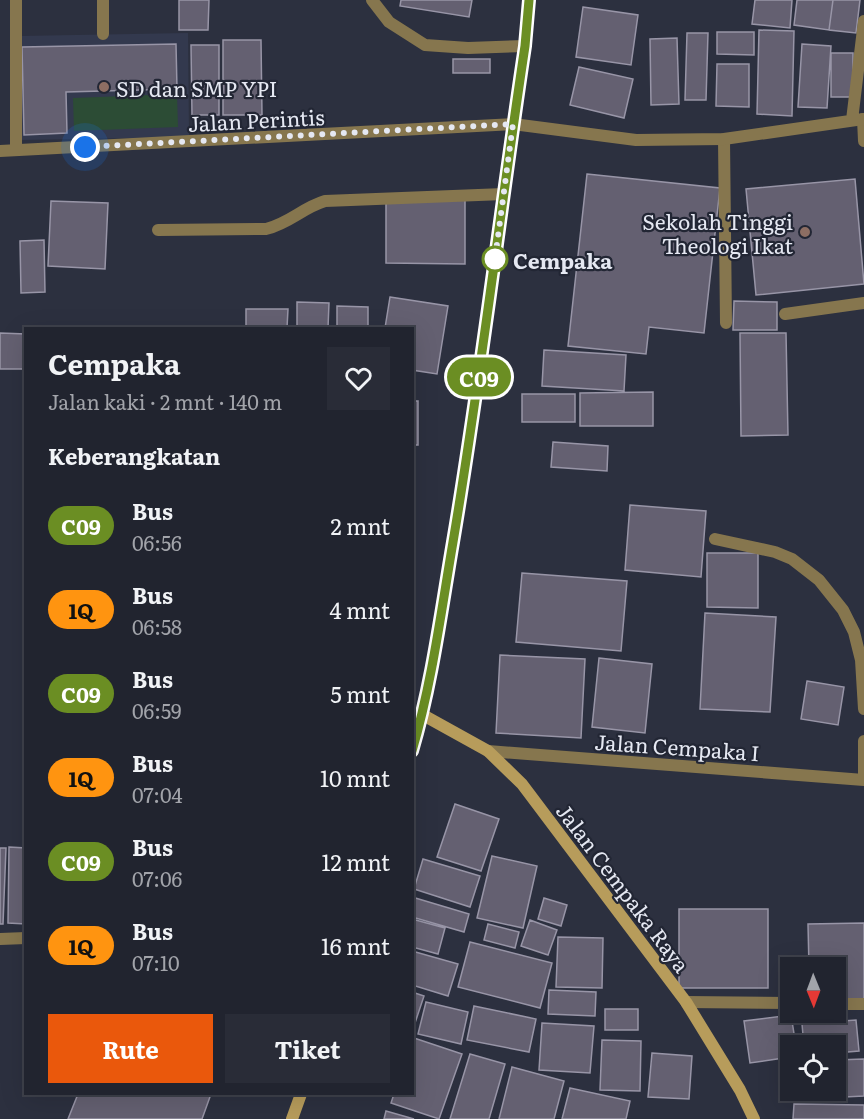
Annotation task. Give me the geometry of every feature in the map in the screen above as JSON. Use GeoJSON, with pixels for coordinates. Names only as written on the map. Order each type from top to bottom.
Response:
{"type":"FeatureCollection","features":[{"type":"Feature","properties":{"kind":"main road"},"geometry":{"type":"LineString","coordinates":[[414,745],[423,715],[470,444],[525,46],[529,0]]}},
{"type":"Feature","properties":{"kind":"main road","name":"Jalan Cempaka Raya"},"geometry":{"type":"LineString","coordinates":[[423,715],[488,751],[522,784],[686,1002],[740,1090],[754,1119]]}},
{"type":"Feature","properties":{"kind":"main road"},"geometry":{"type":"LineString","coordinates":[[292,1119],[301,1095]]}},
{"type":"Feature","properties":{"kind":"street"},"geometry":{"type":"LineString","coordinates":[[16,0],[16,150]]}},
{"type":"Feature","properties":{"kind":"street"},"geometry":{"type":"LineString","coordinates":[[103,0],[103,34]]}},
{"type":"Feature","properties":{"kind":"street"},"geometry":{"type":"LineString","coordinates":[[372,0],[389,22],[425,45],[468,48],[525,46]]}},
{"type":"Feature","properties":{"kind":"street"},"geometry":{"type":"LineString","coordinates":[[864,21],[859,119],[864,141]]}},
{"type":"Feature","properties":{"kind":"street","name":"Jalan Perintis"},"geometry":{"type":"LineString","coordinates":[[0,151],[513,124],[636,140],[724,139],[859,119]]}},
{"type":"Feature","properties":{"kind":"street"},"geometry":{"type":"LineString","coordinates":[[724,139],[726,323]]}},
{"type":"Feature","properties":{"kind":"street"},"geometry":{"type":"LineString","coordinates":[[158,230],[266,229],[283,225],[309,206],[325,201],[504,194]]}},
{"type":"Feature","properties":{"kind":"street"},"geometry":{"type":"LineString","coordinates":[[785,314],[864,303]]}},
{"type":"Feature","properties":{"kind":"street"},"geometry":{"type":"LineString","coordinates":[[715,539],[775,552],[792,559],[819,580],[843,610],[854,632],[861,660],[864,709]]}},
{"type":"Feature","properties":{"kind":"street"},"geometry":{"type":"LineString","coordinates":[[864,741],[864,780]]}},
{"type":"Feature","properties":{"kind":"street","name":"Jalan Cempaka I"},"geometry":{"type":"LineString","coordinates":[[488,751],[864,780]]}},
{"type":"Feature","properties":{"kind":"street"},"geometry":{"type":"LineString","coordinates":[[0,939],[24,938]]}},
{"type":"Feature","properties":{"kind":"street"},"geometry":{"type":"LineString","coordinates":[[686,1002],[780,1004]]}},
{"type":"Feature","properties":{"kind":"street"},"geometry":{"type":"LineString","coordinates":[[846,1004],[864,1004]]}},
{"type":"Feature","properties":{"kind":"shaded area","name":"SD dan SMP YPI"},"geometry":{"type":"Polygon","coordinates":[[[188,33],[189,137],[20,140],[19,36],[188,33]]]}},
{"type":"Feature","properties":{"kind":"green space"},"geometry":{"type":"Polygon","coordinates":[[[177,94],[178,127],[74,131],[73,98],[177,94]]]}},
{"type":"Feature","properties":{"kind":"building"},"geometry":{"type":"Polygon","coordinates":[[[179,0],[209,0],[208,30],[179,30],[179,0]]]}},
{"type":"Feature","properties":{"kind":"building"},"geometry":{"type":"Polygon","coordinates":[[[401,0],[472,0],[469,17],[400,6],[401,0]]]}},
{"type":"Feature","properties":{"kind":"building"},"geometry":{"type":"Polygon","coordinates":[[[755,0],[792,0],[790,28],[752,24],[755,0]]]}},
{"type":"Feature","properties":{"kind":"building"},"geometry":{"type":"Polygon","coordinates":[[[797,0],[833,0],[829,30],[794,25],[797,0]]]}},
{"type":"Feature","properties":{"kind":"building"},"geometry":{"type":"Polygon","coordinates":[[[833,0],[860,0],[856,33],[829,30],[833,0]]]}},
{"type":"Feature","properties":{"kind":"building"},"geometry":{"type":"Polygon","coordinates":[[[583,7],[638,15],[631,65],[576,57],[583,7]]]}},
{"type":"Feature","properties":{"kind":"building"},"geometry":{"type":"Polygon","coordinates":[[[759,30],[794,31],[792,116],[757,114],[759,30]]]}},
{"type":"Feature","properties":{"kind":"building"},"geometry":{"type":"Polygon","coordinates":[[[717,32],[754,32],[754,55],[717,54],[717,32]]]}},
{"type":"Feature","properties":{"kind":"building"},"geometry":{"type":"Polygon","coordinates":[[[687,33],[708,33],[706,100],[685,100],[687,33]]]}},
{"type":"Feature","properties":{"kind":"building"},"geometry":{"type":"Polygon","coordinates":[[[677,38],[679,104],[651,105],[650,39],[677,38]]]}},
{"type":"Feature","properties":{"kind":"building"},"geometry":{"type":"Polygon","coordinates":[[[223,40],[261,40],[262,115],[223,115],[223,40]]]}},
{"type":"Feature","properties":{"kind":"building"},"geometry":{"type":"Polygon","coordinates":[[[176,44],[177,89],[66,92],[67,133],[24,135],[22,47],[176,44]]]}},
{"type":"Feature","properties":{"kind":"building"},"geometry":{"type":"Polygon","coordinates":[[[802,44],[831,46],[827,108],[798,107],[802,44]]]}},
{"type":"Feature","properties":{"kind":"building"},"geometry":{"type":"Polygon","coordinates":[[[191,45],[219,45],[219,115],[192,115],[191,45]]]}},
{"type":"Feature","properties":{"kind":"building"},"geometry":{"type":"Polygon","coordinates":[[[831,53],[853,53],[853,97],[831,97],[831,53]]]}},
{"type":"Feature","properties":{"kind":"building"},"geometry":{"type":"Polygon","coordinates":[[[453,59],[490,59],[490,73],[453,73],[453,59]]]}},
{"type":"Feature","properties":{"kind":"building"},"geometry":{"type":"Polygon","coordinates":[[[717,64],[749,64],[749,107],[716,106],[717,64]]]}},
{"type":"Feature","properties":{"kind":"building"},"geometry":{"type":"Polygon","coordinates":[[[579,67],[633,79],[624,118],[570,105],[579,67]]]}},
{"type":"Feature","properties":{"kind":"building"},"geometry":{"type":"Polygon","coordinates":[[[587,174],[720,188],[704,333],[649,327],[646,354],[568,346],[587,174]]]}},
{"type":"Feature","properties":{"kind":"building","name":"Sekolah Tinggi Theologi Ikat"},"geometry":{"type":"Polygon","coordinates":[[[855,179],[864,284],[756,295],[746,189],[855,179]]]}},
{"type":"Feature","properties":{"kind":"building"},"geometry":{"type":"Polygon","coordinates":[[[386,200],[465,200],[465,264],[386,263],[386,200]]]}},
{"type":"Feature","properties":{"kind":"building"},"geometry":{"type":"Polygon","coordinates":[[[51,201],[108,203],[105,269],[48,266],[51,201]]]}},
{"type":"Feature","properties":{"kind":"building"},"geometry":{"type":"Polygon","coordinates":[[[44,240],[45,292],[21,293],[20,241],[44,240]]]}},
{"type":"Feature","properties":{"kind":"building"},"geometry":{"type":"Polygon","coordinates":[[[390,297],[448,306],[437,374],[414,370],[414,327],[385,327],[390,297]]]}},
{"type":"Feature","properties":{"kind":"building"},"geometry":{"type":"Polygon","coordinates":[[[734,301],[777,302],[777,330],[733,330],[734,301]]]}},
{"type":"Feature","properties":{"kind":"building"},"geometry":{"type":"Polygon","coordinates":[[[297,302],[329,303],[328,327],[297,327],[297,302]]]}},
{"type":"Feature","properties":{"kind":"building"},"geometry":{"type":"Polygon","coordinates":[[[337,306],[368,307],[368,327],[337,327],[337,306]]]}},
{"type":"Feature","properties":{"kind":"building"},"geometry":{"type":"Polygon","coordinates":[[[246,309],[288,309],[287,327],[246,327],[246,309]]]}},
{"type":"Feature","properties":{"kind":"building"},"geometry":{"type":"Polygon","coordinates":[[[0,333],[24,334],[24,369],[0,369],[0,333]]]}},
{"type":"Feature","properties":{"kind":"building"},"geometry":{"type":"Polygon","coordinates":[[[740,333],[786,333],[788,435],[741,436],[740,333]]]}},
{"type":"Feature","properties":{"kind":"building"},"geometry":{"type":"Polygon","coordinates":[[[544,350],[626,355],[624,391],[542,386],[544,350]]]}},
{"type":"Feature","properties":{"kind":"building"},"geometry":{"type":"Polygon","coordinates":[[[653,392],[653,426],[580,426],[580,393],[653,392]]]}},
{"type":"Feature","properties":{"kind":"building"},"geometry":{"type":"Polygon","coordinates":[[[522,394],[575,394],[575,422],[522,422],[522,394]]]}},
{"type":"Feature","properties":{"kind":"building"},"geometry":{"type":"Polygon","coordinates":[[[414,401],[418,401],[418,445],[414,445],[414,401]]]}},
{"type":"Feature","properties":{"kind":"building"},"geometry":{"type":"Polygon","coordinates":[[[553,442],[608,446],[607,471],[551,467],[553,442]]]}},
{"type":"Feature","properties":{"kind":"building"},"geometry":{"type":"Polygon","coordinates":[[[630,505],[706,511],[701,577],[625,570],[630,505]]]}},
{"type":"Feature","properties":{"kind":"building"},"geometry":{"type":"Polygon","coordinates":[[[707,553],[758,553],[758,608],[707,607],[707,553]]]}},
{"type":"Feature","properties":{"kind":"building"},"geometry":{"type":"Polygon","coordinates":[[[522,573],[627,581],[621,651],[516,642],[522,573]]]}},
{"type":"Feature","properties":{"kind":"building"},"geometry":{"type":"Polygon","coordinates":[[[705,613],[776,617],[770,712],[700,709],[705,613]]]}},
{"type":"Feature","properties":{"kind":"building"},"geometry":{"type":"Polygon","coordinates":[[[500,655],[585,659],[581,738],[496,733],[500,655]]]}},
{"type":"Feature","properties":{"kind":"building"},"geometry":{"type":"Polygon","coordinates":[[[599,658],[652,664],[645,733],[592,727],[599,658]]]}},
{"type":"Feature","properties":{"kind":"building"},"geometry":{"type":"Polygon","coordinates":[[[807,681],[844,687],[838,725],[801,719],[807,681]]]}},
{"type":"Feature","properties":{"kind":"building"},"geometry":{"type":"Polygon","coordinates":[[[455,804],[499,819],[481,871],[437,857],[455,804]]]}},
{"type":"Feature","properties":{"kind":"building"},"geometry":{"type":"Polygon","coordinates":[[[9,847],[24,848],[24,924],[8,923],[9,847]]]}},
{"type":"Feature","properties":{"kind":"building"},"geometry":{"type":"Polygon","coordinates":[[[0,848],[6,848],[3,924],[0,924],[0,848]]]}},
{"type":"Feature","properties":{"kind":"building"},"geometry":{"type":"Polygon","coordinates":[[[492,856],[537,866],[523,928],[477,918],[492,856]]]}},
{"type":"Feature","properties":{"kind":"building"},"geometry":{"type":"Polygon","coordinates":[[[423,859],[480,876],[470,907],[414,889],[423,859]]]}},
{"type":"Feature","properties":{"kind":"building"},"geometry":{"type":"Polygon","coordinates":[[[414,898],[469,914],[464,932],[414,918],[414,898]]]}},
{"type":"Feature","properties":{"kind":"building"},"geometry":{"type":"Polygon","coordinates":[[[544,898],[567,905],[561,926],[538,919],[544,898]]]}},
{"type":"Feature","properties":{"kind":"building"},"geometry":{"type":"Polygon","coordinates":[[[679,909],[768,909],[768,988],[679,988],[679,909]]]}},
{"type":"Feature","properties":{"kind":"building"},"geometry":{"type":"Polygon","coordinates":[[[414,920],[445,928],[438,954],[414,948],[414,920]]]}},
{"type":"Feature","properties":{"kind":"building"},"geometry":{"type":"Polygon","coordinates":[[[530,920],[557,930],[548,955],[521,946],[530,920]]]}},
{"type":"Feature","properties":{"kind":"building"},"geometry":{"type":"Polygon","coordinates":[[[864,923],[864,1002],[846,1003],[846,957],[809,957],[808,924],[864,923]]]}},
{"type":"Feature","properties":{"kind":"building"},"geometry":{"type":"Polygon","coordinates":[[[488,924],[519,932],[515,948],[484,940],[488,924]]]}},
{"type":"Feature","properties":{"kind":"building"},"geometry":{"type":"Polygon","coordinates":[[[558,937],[603,938],[602,988],[556,987],[558,937]]]}},
{"type":"Feature","properties":{"kind":"building"},"geometry":{"type":"Polygon","coordinates":[[[470,942],[552,963],[540,1008],[458,987],[470,942]]]}},
{"type":"Feature","properties":{"kind":"building"},"geometry":{"type":"Polygon","coordinates":[[[414,952],[458,964],[448,996],[414,986],[414,952]]]}},
{"type":"Feature","properties":{"kind":"building"},"geometry":{"type":"Polygon","coordinates":[[[549,990],[596,992],[595,1016],[548,1014],[549,990]]]}},
{"type":"Feature","properties":{"kind":"building"},"geometry":{"type":"Polygon","coordinates":[[[414,993],[424,996],[414,1026],[414,993]]]}},
{"type":"Feature","properties":{"kind":"building"},"geometry":{"type":"Polygon","coordinates":[[[426,1002],[468,1012],[461,1044],[418,1034],[426,1002]]]}},
{"type":"Feature","properties":{"kind":"building"},"geometry":{"type":"Polygon","coordinates":[[[474,1006],[536,1019],[529,1052],[467,1040],[474,1006]]]}},
{"type":"Feature","properties":{"kind":"building"},"geometry":{"type":"Polygon","coordinates":[[[605,1009],[638,1009],[638,1030],[605,1030],[605,1009]]]}},
{"type":"Feature","properties":{"kind":"building"},"geometry":{"type":"Polygon","coordinates":[[[780,1016],[780,1023],[792,1023],[794,1035],[780,1035],[780,1058],[750,1063],[744,1021],[780,1016]]]}},
{"type":"Feature","properties":{"kind":"building"},"geometry":{"type":"Polygon","coordinates":[[[856,1020],[859,1051],[846,1052],[846,1035],[803,1035],[802,1024],[846,1023],[846,1021],[856,1020]]]}},
{"type":"Feature","properties":{"kind":"building"},"geometry":{"type":"Polygon","coordinates":[[[542,1023],[594,1026],[590,1073],[539,1070],[542,1023]]]}},
{"type":"Feature","properties":{"kind":"building"},"geometry":{"type":"Polygon","coordinates":[[[414,1038],[462,1054],[439,1119],[391,1103],[394,1095],[414,1095],[414,1038]]]}},
{"type":"Feature","properties":{"kind":"building"},"geometry":{"type":"Polygon","coordinates":[[[602,1040],[641,1041],[640,1091],[600,1090],[602,1040]]]}},
{"type":"Feature","properties":{"kind":"building"},"geometry":{"type":"Polygon","coordinates":[[[652,1053],[692,1056],[689,1099],[648,1097],[652,1053]]]}},
{"type":"Feature","properties":{"kind":"building"},"geometry":{"type":"Polygon","coordinates":[[[470,1054],[505,1064],[489,1119],[450,1119],[470,1054]]]}},
{"type":"Feature","properties":{"kind":"building"},"geometry":{"type":"Polygon","coordinates":[[[864,1059],[864,1096],[846,1097],[846,1060],[864,1059]]]}},
{"type":"Feature","properties":{"kind":"building"},"geometry":{"type":"Polygon","coordinates":[[[512,1067],[564,1081],[554,1119],[499,1119],[512,1067]]]}},
{"type":"Feature","properties":{"kind":"building"},"geometry":{"type":"Polygon","coordinates":[[[570,1088],[630,1101],[626,1119],[562,1119],[570,1088]]]}},
{"type":"Feature","properties":{"kind":"building"},"geometry":{"type":"Polygon","coordinates":[[[78,1095],[211,1095],[202,1119],[68,1119],[78,1095]]]}},
{"type":"Feature","properties":{"kind":"building"},"geometry":{"type":"Polygon","coordinates":[[[794,1104],[864,1105],[864,1119],[793,1119],[794,1104]]]}},
{"type":"Feature","properties":{"kind":"building"},"geometry":{"type":"Polygon","coordinates":[[[386,1111],[414,1119],[384,1119],[386,1111]]]}},
{"type":"Feature","properties":{"kind":"bus line","name":"C09"},"geometry":{"type":"LineString","coordinates":[[414,744],[423,715],[433,666],[470,444],[525,46],[529,0]]}},
{"type":"Feature","properties":{"kind":"place","name":"SD dan SMP YPI"},"geometry":{"type":"Point","coordinates":[104,87]}},
{"type":"Feature","properties":{"kind":"place","name":"Sekolah Tinggi Theologi Ikat"},"geometry":{"type":"Point","coordinates":[805,232]}},
{"type":"Feature","properties":{"kind":"place","name":"Cempaka"},"geometry":{"type":"Point","coordinates":[495,259]}},
{"type":"Feature","properties":{"kind":"route"},"geometry":{"type":"LineString","coordinates":[[85,147],[513,124],[495,259]]}}]}
